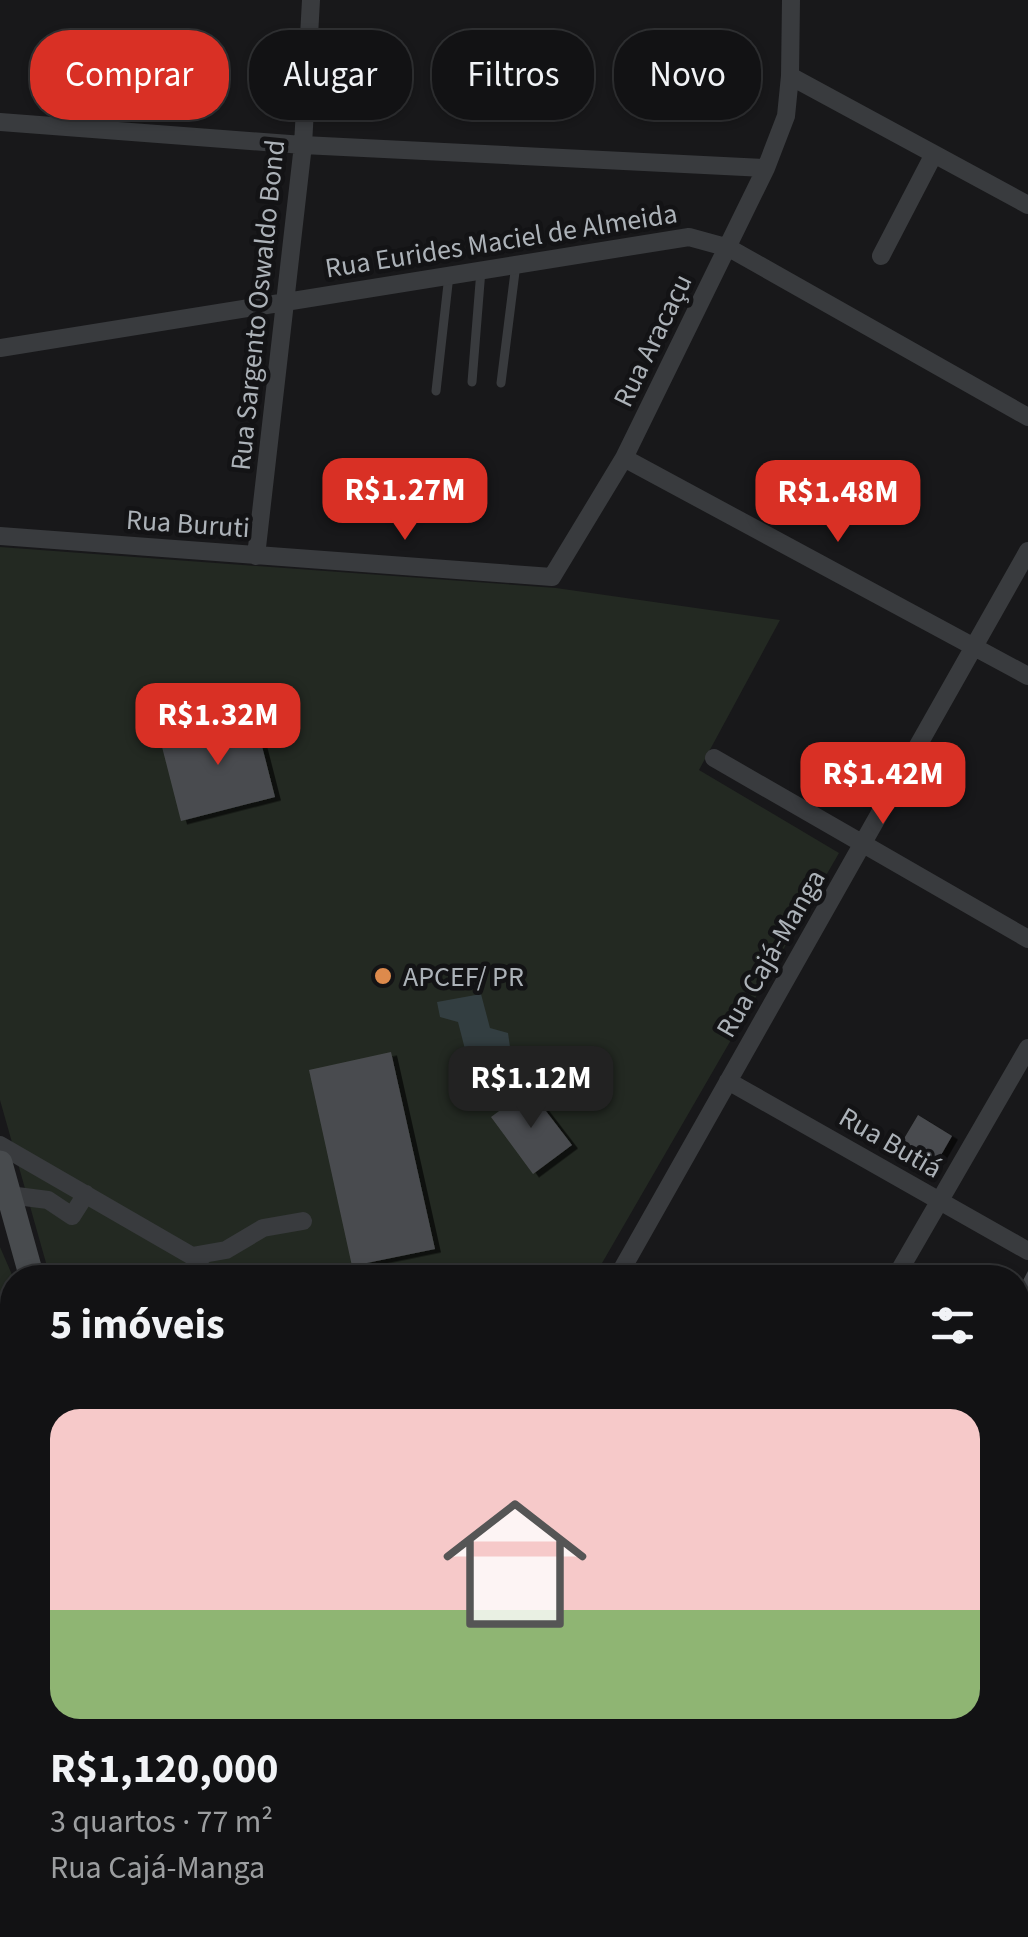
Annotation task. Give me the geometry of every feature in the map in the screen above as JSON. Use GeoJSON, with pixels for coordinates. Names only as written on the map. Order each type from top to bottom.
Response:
{"type":"FeatureCollection","features":[{"type":"Feature","properties":{"kind":"street","name":"Rua Sargento Oswaldo Bond"},"geometry":{"type":"LineString","coordinates":[[256,556],[303,145],[311,0]]}},
{"type":"Feature","properties":{"kind":"street","name":"Rua Aracaçu"},"geometry":{"type":"LineString","coordinates":[[552,576],[624,458],[766,168],[786,116],[791,0]]}},
{"type":"Feature","properties":{"kind":"street"},"geometry":{"type":"LineString","coordinates":[[790,76],[1028,205]]}},
{"type":"Feature","properties":{"kind":"street"},"geometry":{"type":"LineString","coordinates":[[0,122],[303,145],[766,168]]}},
{"type":"Feature","properties":{"kind":"street"},"geometry":{"type":"LineString","coordinates":[[881,256],[934,154]]}},
{"type":"Feature","properties":{"kind":"street","name":"Rua Eurides Maciel de Almeida"},"geometry":{"type":"LineString","coordinates":[[0,348],[689,236],[728,248],[1028,417]]}},
{"type":"Feature","properties":{"kind":"street"},"geometry":{"type":"LineString","coordinates":[[624,458],[1028,676]]}},
{"type":"Feature","properties":{"kind":"street","name":"Rua Buruti"},"geometry":{"type":"LineString","coordinates":[[0,536],[552,576]]}},
{"type":"Feature","properties":{"kind":"street","name":"Rua Cajá-Manga"},"geometry":{"type":"LineString","coordinates":[[624,1265],[1028,551]]}},
{"type":"Feature","properties":{"kind":"street"},"geometry":{"type":"LineString","coordinates":[[714,758],[1028,939]]}},
{"type":"Feature","properties":{"kind":"street"},"geometry":{"type":"LineString","coordinates":[[902,1265],[1028,1048]]}},
{"type":"Feature","properties":{"kind":"street","name":"Rua Butiá"},"geometry":{"type":"LineString","coordinates":[[728,1081],[1028,1250]]}},
{"type":"Feature","properties":{"kind":"street"},"geometry":{"type":"LineString","coordinates":[[0,1145],[192,1256],[199,1265]]}},
{"type":"Feature","properties":{"kind":"street"},"geometry":{"type":"LineString","coordinates":[[0,1163],[28,1265]]}},
{"type":"Feature","properties":{"kind":"street"},"geometry":{"type":"LineString","coordinates":[[48,1200],[61,1179]]}},
{"type":"Feature","properties":{"kind":"street"},"geometry":{"type":"LineString","coordinates":[[9,1196],[48,1200],[72,1216],[86,1194]]}},
{"type":"Feature","properties":{"kind":"street"},"geometry":{"type":"LineString","coordinates":[[192,1256],[226,1250],[262,1228],[303,1221]]}},
{"type":"Feature","properties":{"kind":"lane"},"geometry":{"type":"LineString","coordinates":[[502,384],[516,264]]}},
{"type":"Feature","properties":{"kind":"lane"},"geometry":{"type":"LineString","coordinates":[[472,382],[481,270]]}},
{"type":"Feature","properties":{"kind":"lane"},"geometry":{"type":"LineString","coordinates":[[436,392],[449,275]]}},
{"type":"Feature","properties":{"kind":"shaded area","name":"APCEF/ PR"},"geometry":{"type":"Polygon","coordinates":[[[0,547],[556,588],[780,620],[699,770],[839,853],[601,1265],[47,1265],[0,1100],[0,547]]]}},
{"type":"Feature","properties":{"kind":"shaded area"},"geometry":{"type":"Polygon","coordinates":[[[481,994],[490,1028],[508,1033],[510,1047],[467,1057],[458,1022],[440,1017],[437,1002],[481,994]]]}},
{"type":"Feature","properties":{"kind":"shaded area"},"geometry":{"type":"Polygon","coordinates":[[[0,1247],[8,1265],[0,1265],[0,1247]]]}},
{"type":"Feature","properties":{"kind":"building"},"geometry":{"type":"Polygon","coordinates":[[[254,715],[275,797],[181,821],[160,739],[254,715]]]}},
{"type":"Feature","properties":{"kind":"building"},"geometry":{"type":"Polygon","coordinates":[[[391,1052],[435,1249],[352,1265],[309,1070],[391,1052]]]}},
{"type":"Feature","properties":{"kind":"building"},"geometry":{"type":"Polygon","coordinates":[[[529,1089],[572,1145],[533,1174],[491,1117],[529,1089]]]}},
{"type":"Feature","properties":{"kind":"building"},"geometry":{"type":"Polygon","coordinates":[[[918,1115],[952,1136],[937,1162],[902,1142],[918,1115]]]}},
{"type":"Feature","properties":{"kind":"place","name":"APCEF/ PR"},"geometry":{"type":"Point","coordinates":[383,976]}}]}
